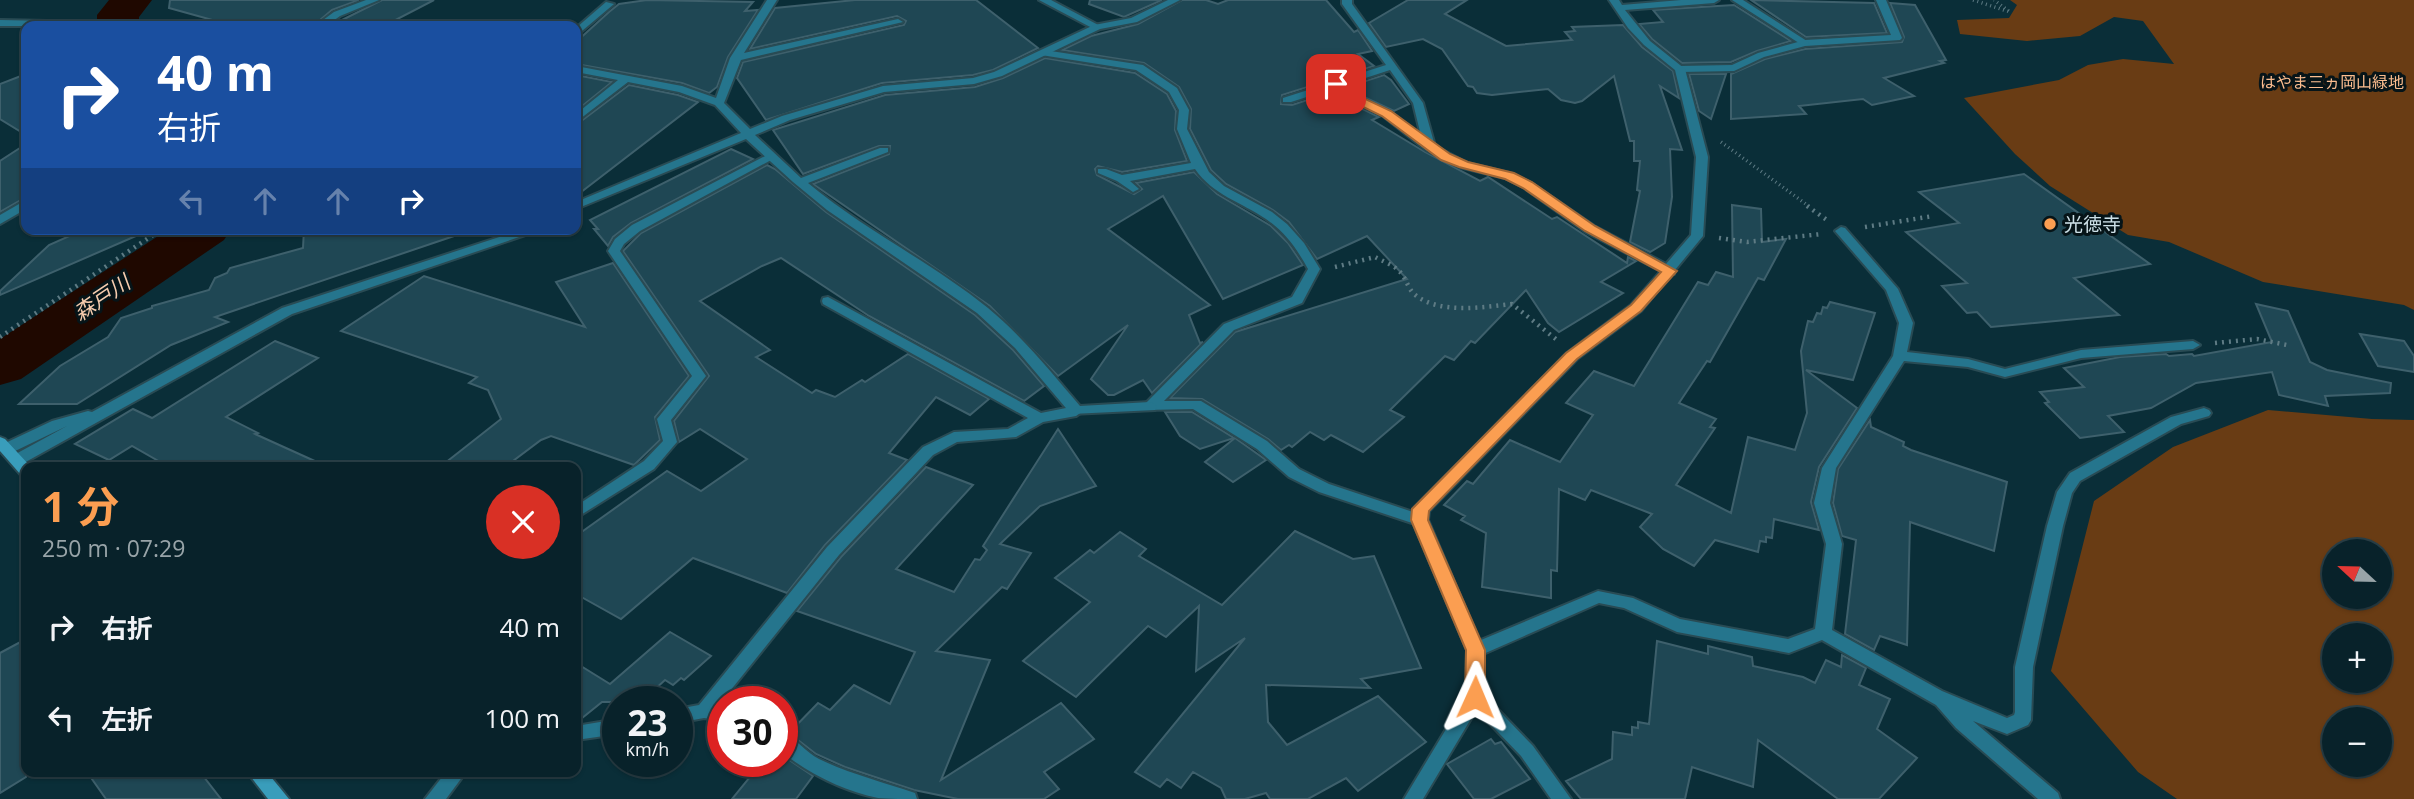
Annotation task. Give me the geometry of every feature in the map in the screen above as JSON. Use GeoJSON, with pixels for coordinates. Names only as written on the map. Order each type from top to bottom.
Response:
{"type":"FeatureCollection","features":[{"type":"Feature","properties":{"kind":"main road"},"geometry":{"type":"LineString","coordinates":[[260,777],[280,799]]}},
{"type":"Feature","properties":{"kind":"street"},"geometry":{"type":"LineString","coordinates":[[327,21],[337,14],[374,0]]}},
{"type":"Feature","properties":{"kind":"street"},"geometry":{"type":"LineString","coordinates":[[719,103],[746,35],[772,0]]}},
{"type":"Feature","properties":{"kind":"street"},"geometry":{"type":"LineString","coordinates":[[1044,0],[1097,27]]}},
{"type":"Feature","properties":{"kind":"street"},"geometry":{"type":"LineString","coordinates":[[581,204],[747,134],[849,97],[883,89],[974,81],[998,74],[1097,27],[1134,20],[1175,0]]}},
{"type":"Feature","properties":{"kind":"street"},"geometry":{"type":"LineString","coordinates":[[1347,0],[1347,4],[1418,103],[1430,148]]}},
{"type":"Feature","properties":{"kind":"street"},"geometry":{"type":"LineString","coordinates":[[1617,4],[1714,0]]}},
{"type":"Feature","properties":{"kind":"street"},"geometry":{"type":"LineString","coordinates":[[1737,0],[1805,43]]}},
{"type":"Feature","properties":{"kind":"street"},"geometry":{"type":"LineString","coordinates":[[1680,69],[1734,68],[1761,55],[1805,43],[1897,38],[1881,0]]}},
{"type":"Feature","properties":{"kind":"street"},"geometry":{"type":"LineString","coordinates":[[581,29],[609,4]]}},
{"type":"Feature","properties":{"kind":"street"},"geometry":{"type":"LineString","coordinates":[[1413,799],[1475,697],[1475,650],[1420,520],[1420,509],[1574,354],[1636,308],[1697,236],[1702,157],[1680,69],[1647,43],[1617,4]]}},
{"type":"Feature","properties":{"kind":"street"},"geometry":{"type":"LineString","coordinates":[[735,58],[898,22]]}},
{"type":"Feature","properties":{"kind":"street"},"geometry":{"type":"LineString","coordinates":[[0,23],[21,23]]}},
{"type":"Feature","properties":{"kind":"street"},"geometry":{"type":"LineString","coordinates":[[1044,53],[1139,67],[1173,90],[1184,110],[1182,129],[1206,179],[1221,191],[1269,216],[1291,233],[1307,254],[1314,269],[1297,300],[1229,327],[1150,407]]}},
{"type":"Feature","properties":{"kind":"street"},"geometry":{"type":"LineString","coordinates":[[1287,100],[1393,66]]}},
{"type":"Feature","properties":{"kind":"street"},"geometry":{"type":"LineString","coordinates":[[581,70],[682,89],[719,103],[769,157],[800,182],[848,220],[980,308],[1008,332],[1076,411]]}},
{"type":"Feature","properties":{"kind":"street"},"geometry":{"type":"LineString","coordinates":[[581,115],[627,78]]}},
{"type":"Feature","properties":{"kind":"street"},"geometry":{"type":"LineString","coordinates":[[1336,84],[1359,101],[1387,114],[1430,148],[1463,165],[1518,180],[1590,229],[1670,271]]}},
{"type":"Feature","properties":{"kind":"street"},"geometry":{"type":"LineString","coordinates":[[800,182],[884,150]]}},
{"type":"Feature","properties":{"kind":"street"},"geometry":{"type":"LineString","coordinates":[[581,510],[649,465],[670,442],[664,419],[699,376],[614,251],[619,242],[636,228],[769,157]]}},
{"type":"Feature","properties":{"kind":"street"},"geometry":{"type":"LineString","coordinates":[[1121,179],[1198,165]]}},
{"type":"Feature","properties":{"kind":"street"},"geometry":{"type":"LineString","coordinates":[[1102,172],[1121,179],[1133,189]]}},
{"type":"Feature","properties":{"kind":"street"},"geometry":{"type":"LineString","coordinates":[[0,220],[21,207]]}},
{"type":"Feature","properties":{"kind":"street"},"geometry":{"type":"LineString","coordinates":[[1823,633],[1834,544],[1822,503],[1829,468],[1900,356],[1906,323],[1892,289],[1841,231]]}},
{"type":"Feature","properties":{"kind":"street"},"geometry":{"type":"LineString","coordinates":[[12,456],[87,422],[96,414],[287,311],[519,235]]}},
{"type":"Feature","properties":{"kind":"street"},"geometry":{"type":"LineString","coordinates":[[828,301],[1039,418]]}},
{"type":"Feature","properties":{"kind":"street"},"geometry":{"type":"LineString","coordinates":[[1900,356],[1968,363],[2005,373],[2081,354],[2193,345]]}},
{"type":"Feature","properties":{"kind":"street"},"geometry":{"type":"LineString","coordinates":[[704,711],[833,551],[928,451],[954,437],[1011,434],[1039,418],[1076,411],[1196,404],[1262,445],[1294,473],[1324,488],[1420,520]]}},
{"type":"Feature","properties":{"kind":"street"},"geometry":{"type":"LineString","coordinates":[[1823,633],[1938,698],[1986,720],[2007,726],[2022,720],[2024,667],[2065,492],[2075,477],[2176,420],[2204,412]]}},
{"type":"Feature","properties":{"kind":"street"},"geometry":{"type":"LineString","coordinates":[[1475,650],[1598,597],[1627,602],[1678,625],[1789,646],[1823,633]]}},
{"type":"Feature","properties":{"kind":"street"},"geometry":{"type":"LineString","coordinates":[[1475,697],[1527,751],[1562,799]]}},
{"type":"Feature","properties":{"kind":"street"},"geometry":{"type":"LineString","coordinates":[[1938,698],[1962,723],[2051,799]]}},
{"type":"Feature","properties":{"kind":"street"},"geometry":{"type":"LineString","coordinates":[[693,713],[707,711]]}},
{"type":"Feature","properties":{"kind":"street"},"geometry":{"type":"LineString","coordinates":[[581,732],[602,729]]}},
{"type":"Feature","properties":{"kind":"street"},"geometry":{"type":"LineString","coordinates":[[798,754],[810,764],[861,785],[908,799]]}},
{"type":"Feature","properties":{"kind":"street"},"geometry":{"type":"LineString","coordinates":[[434,799],[453,777]]}},
{"type":"Feature","properties":{"kind":"path"},"geometry":{"type":"LineString","coordinates":[[1973,0],[2010,12],[1994,0]]}},
{"type":"Feature","properties":{"kind":"path"},"geometry":{"type":"LineString","coordinates":[[1695,122],[1841,231]]}},
{"type":"Feature","properties":{"kind":"path"},"geometry":{"type":"LineString","coordinates":[[1697,236],[1747,242],[1841,231],[1933,216]]}},
{"type":"Feature","properties":{"kind":"path"},"geometry":{"type":"LineString","coordinates":[[0,337],[153,235]]}},
{"type":"Feature","properties":{"kind":"path"},"geometry":{"type":"LineString","coordinates":[[1311,273],[1375,257],[1400,271],[1403,284],[1416,298],[1449,307],[1512,304],[1574,354]]}},
{"type":"Feature","properties":{"kind":"path"},"geometry":{"type":"LineString","coordinates":[[2193,345],[2257,339],[2287,345]]}},
{"type":"Feature","properties":{"kind":"green space","name":"はやま三ヵ岡山緑地"},"geometry":{"type":"Polygon","coordinates":[[[2010,0],[2414,0],[2414,310],[2404,305],[2263,282],[2169,242],[2128,235],[2050,186],[2015,154],[1964,98],[2059,80],[2088,65],[2123,59],[2174,64],[2143,21],[2114,17],[2080,36],[2027,41],[1960,34],[1957,20],[2009,18],[2017,5],[2010,0]]]}},
{"type":"Feature","properties":{"kind":"green space"},"geometry":{"type":"Polygon","coordinates":[[[2268,410],[2414,420],[2414,799],[2177,799],[2138,772],[2051,671],[2094,501],[2173,447],[2268,410]]]}},
{"type":"Feature","properties":{"kind":"building"},"geometry":{"type":"Polygon","coordinates":[[[170,0],[359,0],[332,10],[319,21],[216,21],[169,8],[170,0]]]}},
{"type":"Feature","properties":{"kind":"building"},"geometry":{"type":"Polygon","coordinates":[[[382,0],[434,0],[394,21],[340,21],[382,0]]]}},
{"type":"Feature","properties":{"kind":"building"},"geometry":{"type":"Polygon","coordinates":[[[647,0],[753,2],[745,11],[758,10],[728,57],[717,87],[709,93],[682,83],[581,65],[581,37],[619,4],[647,0]]]}},
{"type":"Feature","properties":{"kind":"building"},"geometry":{"type":"Polygon","coordinates":[[[855,0],[976,0],[1038,48],[993,70],[973,75],[882,83],[766,120],[737,78],[743,62],[904,25],[906,21],[897,16],[750,49],[775,8],[855,0]]]}},
{"type":"Feature","properties":{"kind":"building"},"geometry":{"type":"Polygon","coordinates":[[[1090,0],[1162,0],[1124,17],[1089,4],[1090,0]]]}},
{"type":"Feature","properties":{"kind":"building"},"geometry":{"type":"Polygon","coordinates":[[[1182,0],[1206,0],[1218,4],[1228,0],[1326,0],[1354,32],[1358,30],[1372,51],[1358,54],[1374,66],[1282,95],[1281,104],[1292,105],[1335,91],[1354,105],[1379,117],[1372,120],[1425,152],[1480,181],[1488,177],[1552,219],[1557,217],[1627,263],[1628,257],[1636,261],[1601,282],[1623,293],[1559,332],[1548,323],[1526,290],[1475,343],[1471,341],[1454,360],[1445,356],[1390,410],[1404,417],[1363,452],[1331,435],[1324,440],[1310,432],[1292,447],[1289,445],[1281,450],[1268,439],[1202,399],[1170,398],[1235,332],[1407,279],[1367,236],[1317,259],[1289,222],[1226,184],[1211,170],[1190,129],[1191,109],[1179,87],[1144,63],[1062,50],[1091,36],[1138,24],[1182,0]]]}},
{"type":"Feature","properties":{"kind":"building"},"geometry":{"type":"Polygon","coordinates":[[[1408,0],[1467,0],[1445,14],[1506,46],[1572,40],[1565,32],[1575,31],[1572,27],[1623,25],[1642,47],[1673,71],[1679,98],[1660,86],[1682,150],[1670,149],[1672,197],[1665,243],[1650,252],[1630,242],[1640,191],[1637,190],[1640,161],[1634,161],[1634,141],[1630,141],[1614,76],[1582,101],[1575,103],[1561,100],[1548,89],[1492,95],[1477,93],[1473,87],[1468,86],[1442,49],[1423,39],[1386,47],[1369,23],[1408,0]]]}},
{"type":"Feature","properties":{"kind":"building"},"geometry":{"type":"Polygon","coordinates":[[[1751,0],[1874,3],[1887,33],[1806,37],[1751,0]]]}},
{"type":"Feature","properties":{"kind":"building"},"geometry":{"type":"Polygon","coordinates":[[[1890,3],[1915,5],[1946,60],[1940,61],[1944,63],[1884,78],[1914,96],[1872,105],[1863,99],[1799,106],[1806,114],[1731,119],[1731,74],[1765,59],[1805,49],[1902,42],[1904,37],[1890,3]]]}},
{"type":"Feature","properties":{"kind":"building"},"geometry":{"type":"Polygon","coordinates":[[[1734,5],[1791,41],[1731,62],[1682,63],[1652,39],[1639,24],[1663,22],[1653,10],[1734,5]]]}},
{"type":"Feature","properties":{"kind":"building"},"geometry":{"type":"Polygon","coordinates":[[[1045,58],[1135,73],[1167,94],[1176,111],[1175,130],[1187,161],[1122,172],[1098,166],[1095,169],[1097,175],[1134,194],[1142,189],[1136,183],[1194,172],[1217,194],[1271,226],[1288,243],[1303,265],[1223,299],[1163,196],[1108,229],[1210,305],[1189,315],[1200,343],[1203,342],[1152,393],[1143,380],[1114,395],[1108,395],[1091,379],[1128,325],[1058,376],[990,306],[813,184],[889,154],[890,146],[879,146],[803,174],[773,130],[885,95],[975,87],[1003,78],[1045,58]]]}},
{"type":"Feature","properties":{"kind":"building"},"geometry":{"type":"Polygon","coordinates":[[[1689,74],[1726,74],[1711,119],[1699,111],[1689,74]]]}},
{"type":"Feature","properties":{"kind":"building"},"geometry":{"type":"Polygon","coordinates":[[[1384,75],[1409,104],[1394,111],[1364,97],[1350,86],[1384,75]]]}},
{"type":"Feature","properties":{"kind":"building"},"geometry":{"type":"Polygon","coordinates":[[[21,76],[21,132],[0,119],[0,84],[21,76]]]}},
{"type":"Feature","properties":{"kind":"building"},"geometry":{"type":"Polygon","coordinates":[[[581,76],[612,82],[581,107],[581,76]]]}},
{"type":"Feature","properties":{"kind":"building"},"geometry":{"type":"Polygon","coordinates":[[[629,85],[698,102],[581,192],[581,121],[629,85]]]}},
{"type":"Feature","properties":{"kind":"building"},"geometry":{"type":"Polygon","coordinates":[[[21,147],[21,200],[0,212],[0,161],[21,147]]]}},
{"type":"Feature","properties":{"kind":"building"},"geometry":{"type":"Polygon","coordinates":[[[731,149],[753,159],[631,223],[613,237],[608,246],[594,229],[598,229],[590,220],[731,149]]]}},
{"type":"Feature","properties":{"kind":"building"},"geometry":{"type":"Polygon","coordinates":[[[767,165],[826,212],[975,315],[1013,350],[1044,386],[1024,401],[869,316],[781,258],[762,266],[700,301],[770,350],[756,357],[812,393],[816,390],[835,397],[862,380],[865,382],[908,354],[989,399],[970,415],[936,397],[889,453],[907,460],[825,545],[787,593],[693,558],[621,619],[581,597],[581,532],[667,471],[701,491],[747,459],[700,429],[679,442],[674,421],[709,376],[623,251],[641,233],[767,165]]]}},
{"type":"Feature","properties":{"kind":"building"},"geometry":{"type":"Polygon","coordinates":[[[2024,174],[2150,264],[2074,278],[2119,315],[1991,327],[1977,312],[1967,313],[1942,286],[1967,283],[1906,232],[1959,223],[1919,192],[2024,174]]]}},
{"type":"Feature","properties":{"kind":"building"},"geometry":{"type":"Polygon","coordinates":[[[1732,205],[1761,209],[1762,242],[1786,239],[1764,280],[1758,278],[1710,362],[1707,361],[1679,403],[1716,419],[1710,427],[1715,428],[1676,485],[1731,513],[1748,437],[1795,450],[1807,413],[1801,351],[1808,321],[1813,322],[1817,313],[1821,314],[1823,307],[1827,308],[1830,302],[1875,313],[1853,380],[1806,370],[1857,408],[1819,467],[1811,502],[1819,530],[1774,519],[1772,538],[1766,537],[1766,542],[1760,541],[1758,552],[1715,540],[1694,566],[1663,549],[1640,527],[1652,514],[1591,490],[1585,500],[1559,489],[1557,571],[1551,570],[1551,598],[1482,587],[1486,533],[1461,520],[1465,516],[1444,505],[1467,481],[1473,484],[1510,440],[1560,462],[1593,415],[1566,403],[1594,371],[1634,386],[1698,282],[1708,285],[1716,272],[1733,277],[1732,205]]]}},
{"type":"Feature","properties":{"kind":"building"},"geometry":{"type":"Polygon","coordinates":[[[72,235],[138,235],[0,295],[0,291],[49,245],[72,235]]]}},
{"type":"Feature","properties":{"kind":"building"},"geometry":{"type":"Polygon","coordinates":[[[304,235],[457,235],[215,317],[228,322],[171,345],[77,404],[19,404],[60,366],[108,337],[121,318],[209,290],[215,278],[227,273],[230,268],[303,248],[304,235]]]}},
{"type":"Feature","properties":{"kind":"building"},"geometry":{"type":"Polygon","coordinates":[[[613,263],[689,376],[655,417],[660,440],[634,465],[551,436],[541,440],[512,462],[446,462],[501,419],[488,390],[469,383],[477,377],[341,331],[424,276],[585,327],[556,282],[613,263]]]}},
{"type":"Feature","properties":{"kind":"building"},"geometry":{"type":"Polygon","coordinates":[[[2256,304],[2288,311],[2310,362],[2327,370],[2391,383],[2390,393],[2325,396],[2328,406],[2279,395],[2272,372],[2196,383],[2151,408],[2108,416],[2124,432],[2080,438],[2045,403],[2049,402],[2040,392],[2084,387],[2064,368],[2120,357],[2166,354],[2194,356],[2272,342],[2256,304]]]}},
{"type":"Feature","properties":{"kind":"building"},"geometry":{"type":"Polygon","coordinates":[[[2360,334],[2404,341],[2414,356],[2414,372],[2378,366],[2360,334]]]}},
{"type":"Feature","properties":{"kind":"building"},"geometry":{"type":"Polygon","coordinates":[[[275,341],[318,358],[226,417],[258,433],[255,434],[317,462],[160,462],[132,446],[109,460],[75,444],[133,409],[152,418],[275,341]]]}},
{"type":"Feature","properties":{"kind":"building"},"geometry":{"type":"Polygon","coordinates":[[[1165,412],[1192,412],[1234,438],[1200,449],[1180,436],[1165,412]]]}},
{"type":"Feature","properties":{"kind":"building"},"geometry":{"type":"Polygon","coordinates":[[[1870,420],[1871,427],[1904,442],[1903,446],[1911,450],[2007,482],[1994,551],[1910,522],[1907,645],[1880,636],[1874,650],[1845,634],[1856,540],[1842,536],[1833,503],[1838,469],[1870,420]]]}},
{"type":"Feature","properties":{"kind":"building"},"geometry":{"type":"Polygon","coordinates":[[[1058,429],[1096,486],[1040,506],[1000,544],[1031,553],[1007,589],[1002,587],[936,651],[990,660],[941,780],[1061,703],[1094,739],[1044,772],[1059,789],[1044,799],[958,799],[914,790],[845,767],[816,754],[798,740],[798,724],[818,703],[830,710],[854,685],[890,704],[915,652],[797,611],[841,557],[926,467],[973,485],[896,569],[954,592],[975,559],[980,560],[987,550],[983,546],[1058,429]]]}},
{"type":"Feature","properties":{"kind":"building"},"geometry":{"type":"Polygon","coordinates":[[[1235,438],[1266,460],[1233,482],[1205,462],[1235,438]]]}},
{"type":"Feature","properties":{"kind":"building"},"geometry":{"type":"Polygon","coordinates":[[[1295,531],[1353,559],[1374,556],[1421,668],[1361,679],[1370,688],[1266,685],[1268,722],[1287,745],[1378,696],[1426,742],[1358,791],[1346,778],[1308,799],[1270,799],[1266,793],[1245,799],[1226,799],[1221,788],[1193,772],[1181,788],[1167,779],[1160,787],[1135,772],[1245,638],[1196,671],[1199,606],[1166,637],[1148,626],[1076,697],[1023,661],[1090,602],[1055,578],[1090,550],[1094,553],[1120,532],[1146,549],[1139,556],[1222,605],[1295,531]]]}},
{"type":"Feature","properties":{"kind":"building"},"geometry":{"type":"Polygon","coordinates":[[[670,632],[711,656],[684,680],[681,678],[673,685],[665,680],[658,686],[602,686],[602,702],[581,719],[581,666],[610,684],[670,632]]]}},
{"type":"Feature","properties":{"kind":"building"},"geometry":{"type":"Polygon","coordinates":[[[1657,641],[1708,654],[1708,646],[1752,657],[1753,666],[1803,677],[1815,683],[1826,660],[1841,667],[1842,655],[1866,668],[1859,685],[1890,699],[1877,729],[1917,758],[1879,799],[1838,799],[1758,740],[1753,787],[1692,767],[1685,799],[1581,799],[1566,781],[1612,759],[1613,732],[1632,735],[1632,727],[1638,728],[1638,722],[1649,724],[1657,641]]]}},
{"type":"Feature","properties":{"kind":"building"},"geometry":{"type":"Polygon","coordinates":[[[21,642],[21,777],[26,777],[0,793],[0,653],[21,642]]]}},
{"type":"Feature","properties":{"kind":"building"},"geometry":{"type":"Polygon","coordinates":[[[1491,739],[1495,744],[1501,742],[1530,779],[1491,799],[1474,799],[1447,764],[1491,739]]]}},
{"type":"Feature","properties":{"kind":"building"},"geometry":{"type":"Polygon","coordinates":[[[798,766],[813,776],[796,799],[732,799],[750,777],[798,777],[798,766]]]}},
{"type":"Feature","properties":{"kind":"building"},"geometry":{"type":"Polygon","coordinates":[[[91,777],[204,777],[221,799],[106,799],[91,777]]]}},
{"type":"Feature","properties":{"kind":"waterway","name":"森戸川"},"geometry":{"type":"LineString","coordinates":[[118,21],[118,15],[132,0]]}},
{"type":"Feature","properties":{"kind":"waterway"},"geometry":{"type":"LineString","coordinates":[[316,21],[332,10],[361,0]]}},
{"type":"Feature","properties":{"kind":"waterway","name":"森戸川"},"geometry":{"type":"LineString","coordinates":[[0,366],[196,235]]}},
{"type":"Feature","properties":{"kind":"place","name":"光徳寺"},"geometry":{"type":"Point","coordinates":[2050,224]}},
{"type":"Feature","properties":{"kind":"route"},"geometry":{"type":"LineString","coordinates":[[1336,84],[1359,101],[1387,114],[1430,148],[1446,157],[1463,165],[1509,176],[1527,185],[1590,229],[1670,271],[1636,308],[1572,356],[1420,509],[1420,520],[1475,650],[1475,697]]}}]}
